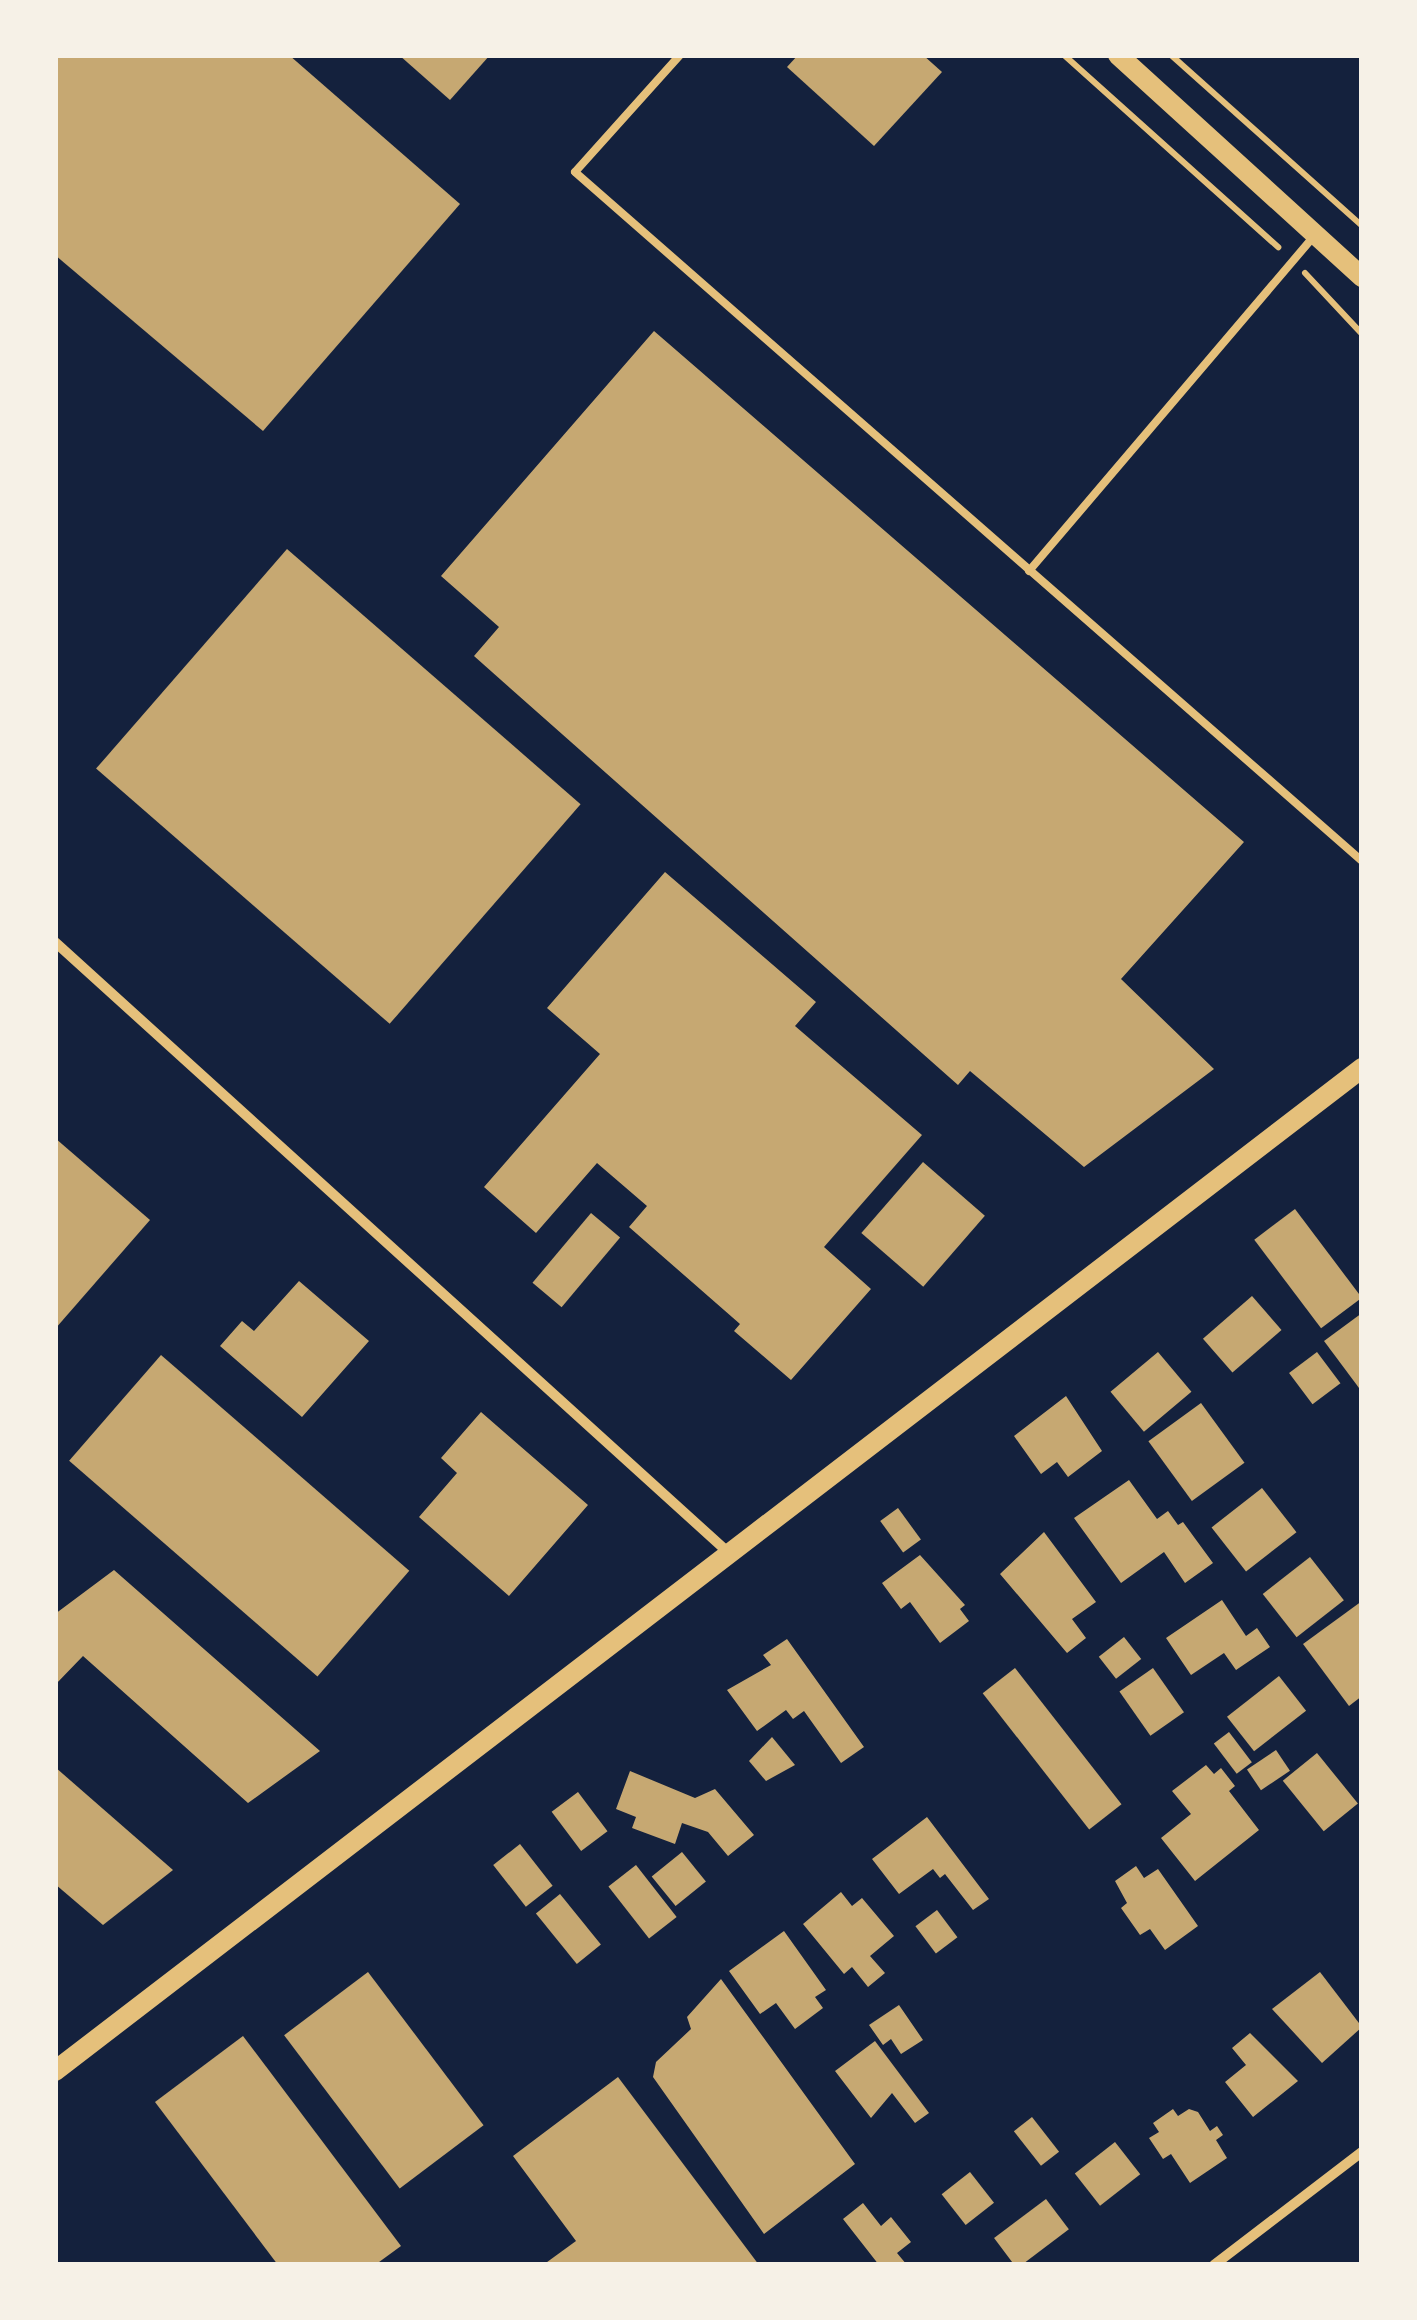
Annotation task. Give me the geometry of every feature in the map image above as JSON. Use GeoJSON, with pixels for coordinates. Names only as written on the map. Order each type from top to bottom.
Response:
{"type":"FeatureCollection","features":[{"type":"Feature","properties":{"kind":"main road"},"geometry":{"type":"LineString","coordinates":[[1118,55],[1318,232],[1362,277]]}},
{"type":"Feature","properties":{"kind":"main road"},"geometry":{"type":"LineString","coordinates":[[55,2071],[1362,1068]]}},
{"type":"Feature","properties":{"kind":"street"},"geometry":{"type":"LineString","coordinates":[[55,942],[731,1555]]}},
{"type":"Feature","properties":{"kind":"street"},"geometry":{"type":"LineString","coordinates":[[1214,2265],[1362,2152]]}},
{"type":"Feature","properties":{"kind":"lane"},"geometry":{"type":"LineString","coordinates":[[680,55],[575,172],[1362,861]]}},
{"type":"Feature","properties":{"kind":"lane"},"geometry":{"type":"LineString","coordinates":[[1028,570],[1318,232]]}},
{"type":"Feature","properties":{"kind":"path"},"geometry":{"type":"LineString","coordinates":[[1064,55],[1294,263],[1362,334]]}},
{"type":"Feature","properties":{"kind":"path"},"geometry":{"type":"LineString","coordinates":[[1172,55],[1362,226]]}},
{"type":"Feature","properties":{"kind":"building"},"geometry":{"type":"Polygon","coordinates":[[[55,55],[289,55],[460,204],[263,431],[55,255],[55,55]]]}},
{"type":"Feature","properties":{"kind":"building"},"geometry":{"type":"Polygon","coordinates":[[[399,55],[490,55],[450,100],[399,55]]]}},
{"type":"Feature","properties":{"kind":"building"},"geometry":{"type":"Polygon","coordinates":[[[798,55],[923,55],[942,72],[874,146],[787,67],[798,55]]]}},
{"type":"Feature","properties":{"kind":"building"},"geometry":{"type":"Polygon","coordinates":[[[654,331],[1244,842],[1121,979],[1214,1069],[1084,1167],[970,1071],[958,1085],[474,656],[499,627],[441,576],[654,331]]]}},
{"type":"Feature","properties":{"kind":"building"},"geometry":{"type":"Polygon","coordinates":[[[287,549],[581,804],[390,1024],[96,769],[287,549]]]}},
{"type":"Feature","properties":{"kind":"building"},"geometry":{"type":"Polygon","coordinates":[[[665,872],[816,1002],[795,1026],[922,1135],[824,1247],[871,1289],[791,1380],[734,1331],[740,1324],[629,1227],[647,1206],[597,1163],[536,1233],[484,1187],[600,1054],[547,1008],[665,872]]]}},
{"type":"Feature","properties":{"kind":"building"},"geometry":{"type":"Polygon","coordinates":[[[55,1138],[150,1220],[55,1329],[55,1138]]]}},
{"type":"Feature","properties":{"kind":"building"},"geometry":{"type":"Polygon","coordinates":[[[923,1162],[985,1216],[923,1287],[861,1233],[923,1162]]]}},
{"type":"Feature","properties":{"kind":"building"},"geometry":{"type":"Polygon","coordinates":[[[1295,1209],[1362,1298],[1321,1328],[1254,1240],[1295,1209]]]}},
{"type":"Feature","properties":{"kind":"building"},"geometry":{"type":"Polygon","coordinates":[[[591,1213],[620,1237],[562,1307],[533,1283],[591,1213]]]}},
{"type":"Feature","properties":{"kind":"building"},"geometry":{"type":"Polygon","coordinates":[[[299,1281],[369,1341],[302,1417],[220,1346],[242,1321],[254,1331],[299,1281]]]}},
{"type":"Feature","properties":{"kind":"building"},"geometry":{"type":"Polygon","coordinates":[[[1252,1296],[1282,1330],[1232,1373],[1203,1339],[1252,1296]]]}},
{"type":"Feature","properties":{"kind":"building"},"geometry":{"type":"Polygon","coordinates":[[[1362,1313],[1362,1392],[1324,1341],[1362,1313]]]}},
{"type":"Feature","properties":{"kind":"building"},"geometry":{"type":"Polygon","coordinates":[[[1158,1352],[1191,1392],[1144,1432],[1111,1392],[1158,1352]]]}},
{"type":"Feature","properties":{"kind":"building"},"geometry":{"type":"Polygon","coordinates":[[[1317,1352],[1340,1383],[1313,1404],[1289,1373],[1317,1352]]]}},
{"type":"Feature","properties":{"kind":"building"},"geometry":{"type":"Polygon","coordinates":[[[161,1355],[409,1571],[317,1677],[69,1461],[161,1355]]]}},
{"type":"Feature","properties":{"kind":"building"},"geometry":{"type":"Polygon","coordinates":[[[1066,1396],[1102,1451],[1068,1477],[1057,1462],[1041,1474],[1014,1436],[1066,1396]]]}},
{"type":"Feature","properties":{"kind":"building"},"geometry":{"type":"Polygon","coordinates":[[[1201,1403],[1244,1463],[1192,1501],[1148,1441],[1201,1403]]]}},
{"type":"Feature","properties":{"kind":"building"},"geometry":{"type":"Polygon","coordinates":[[[481,1412],[588,1505],[509,1596],[419,1517],[457,1473],[441,1458],[481,1412]]]}},
{"type":"Feature","properties":{"kind":"building"},"geometry":{"type":"Polygon","coordinates":[[[1129,1480],[1157,1519],[1168,1511],[1178,1525],[1183,1522],[1213,1563],[1185,1583],[1164,1552],[1121,1583],[1074,1518],[1129,1480]]]}},
{"type":"Feature","properties":{"kind":"building"},"geometry":{"type":"Polygon","coordinates":[[[1262,1488],[1296,1532],[1246,1572],[1212,1527],[1262,1488]]]}},
{"type":"Feature","properties":{"kind":"building"},"geometry":{"type":"Polygon","coordinates":[[[898,1508],[921,1540],[903,1552],[880,1521],[898,1508]]]}},
{"type":"Feature","properties":{"kind":"building"},"geometry":{"type":"Polygon","coordinates":[[[1044,1532],[1096,1602],[1072,1619],[1086,1638],[1067,1653],[1000,1574],[1044,1532]]]}},
{"type":"Feature","properties":{"kind":"building"},"geometry":{"type":"Polygon","coordinates":[[[920,1555],[965,1605],[960,1609],[969,1621],[940,1643],[910,1602],[901,1609],[882,1583],[920,1555]]]}},
{"type":"Feature","properties":{"kind":"building"},"geometry":{"type":"Polygon","coordinates":[[[1310,1557],[1344,1600],[1297,1637],[1263,1594],[1310,1557]]]}},
{"type":"Feature","properties":{"kind":"building"},"geometry":{"type":"Polygon","coordinates":[[[114,1570],[320,1751],[248,1803],[83,1656],[55,1685],[55,1614],[114,1570]]]}},
{"type":"Feature","properties":{"kind":"building"},"geometry":{"type":"Polygon","coordinates":[[[1222,1600],[1246,1636],[1257,1628],[1270,1647],[1236,1670],[1224,1653],[1191,1675],[1166,1638],[1222,1600]]]}},
{"type":"Feature","properties":{"kind":"building"},"geometry":{"type":"Polygon","coordinates":[[[1362,1601],[1362,1696],[1349,1706],[1303,1644],[1362,1601]]]}},
{"type":"Feature","properties":{"kind":"building"},"geometry":{"type":"Polygon","coordinates":[[[1124,1637],[1141,1659],[1116,1679],[1099,1657],[1124,1637]]]}},
{"type":"Feature","properties":{"kind":"building"},"geometry":{"type":"Polygon","coordinates":[[[787,1639],[864,1747],[841,1763],[804,1711],[793,1719],[786,1710],[757,1731],[727,1690],[771,1665],[763,1655],[787,1639]]]}},
{"type":"Feature","properties":{"kind":"building"},"geometry":{"type":"Polygon","coordinates":[[[1015,1668],[1122,1804],[1089,1830],[983,1693],[1015,1668]]]}},
{"type":"Feature","properties":{"kind":"building"},"geometry":{"type":"Polygon","coordinates":[[[1153,1668],[1184,1712],[1150,1736],[1119,1692],[1153,1668]]]}},
{"type":"Feature","properties":{"kind":"building"},"geometry":{"type":"Polygon","coordinates":[[[1279,1676],[1306,1711],[1254,1751],[1227,1717],[1279,1676]]]}},
{"type":"Feature","properties":{"kind":"building"},"geometry":{"type":"Polygon","coordinates":[[[1229,1732],[1252,1762],[1237,1774],[1214,1743],[1229,1732]]]}},
{"type":"Feature","properties":{"kind":"building"},"geometry":{"type":"Polygon","coordinates":[[[772,1737],[795,1765],[766,1781],[749,1761],[772,1737]]]}},
{"type":"Feature","properties":{"kind":"building"},"geometry":{"type":"Polygon","coordinates":[[[1276,1750],[1290,1771],[1261,1790],[1247,1770],[1276,1750]]]}},
{"type":"Feature","properties":{"kind":"building"},"geometry":{"type":"Polygon","coordinates":[[[1317,1753],[1358,1804],[1324,1831],[1283,1781],[1317,1753]]]}},
{"type":"Feature","properties":{"kind":"building"},"geometry":{"type":"Polygon","coordinates":[[[1206,1765],[1214,1774],[1221,1768],[1235,1786],[1229,1791],[1259,1830],[1195,1881],[1161,1838],[1191,1814],[1172,1791],[1206,1765]]]}},
{"type":"Feature","properties":{"kind":"building"},"geometry":{"type":"Polygon","coordinates":[[[55,1767],[173,1870],[103,1925],[55,1884],[55,1767]]]}},
{"type":"Feature","properties":{"kind":"building"},"geometry":{"type":"Polygon","coordinates":[[[630,1771],[695,1798],[715,1789],[754,1835],[728,1856],[708,1832],[682,1823],[675,1844],[632,1828],[636,1817],[616,1809],[630,1771]]]}},
{"type":"Feature","properties":{"kind":"building"},"geometry":{"type":"Polygon","coordinates":[[[578,1792],[607,1831],[581,1851],[552,1812],[578,1792]]]}},
{"type":"Feature","properties":{"kind":"building"},"geometry":{"type":"Polygon","coordinates":[[[927,1817],[989,1899],[973,1910],[945,1874],[940,1878],[933,1869],[899,1894],[872,1859],[927,1817]]]}},
{"type":"Feature","properties":{"kind":"building"},"geometry":{"type":"Polygon","coordinates":[[[520,1844],[553,1886],[526,1907],[493,1865],[520,1844]]]}},
{"type":"Feature","properties":{"kind":"building"},"geometry":{"type":"Polygon","coordinates":[[[682,1852],[706,1882],[676,1906],[652,1877],[682,1852]]]}},
{"type":"Feature","properties":{"kind":"building"},"geometry":{"type":"Polygon","coordinates":[[[636,1865],[677,1917],[649,1939],[608,1887],[636,1865]]]}},
{"type":"Feature","properties":{"kind":"building"},"geometry":{"type":"Polygon","coordinates":[[[1136,1866],[1144,1878],[1158,1869],[1198,1926],[1165,1950],[1150,1929],[1140,1935],[1121,1908],[1127,1903],[1115,1881],[1136,1866]]]}},
{"type":"Feature","properties":{"kind":"building"},"geometry":{"type":"Polygon","coordinates":[[[841,1892],[852,1906],[862,1898],[894,1936],[870,1956],[885,1973],[868,1987],[852,1967],[844,1974],[803,1924],[841,1892]]]}},
{"type":"Feature","properties":{"kind":"building"},"geometry":{"type":"Polygon","coordinates":[[[560,1894],[601,1945],[577,1964],[536,1914],[560,1894]]]}},
{"type":"Feature","properties":{"kind":"building"},"geometry":{"type":"Polygon","coordinates":[[[937,1910],[957,1937],[936,1953],[915,1926],[937,1910]]]}},
{"type":"Feature","properties":{"kind":"building"},"geometry":{"type":"Polygon","coordinates":[[[784,1931],[826,1990],[815,1997],[823,2008],[795,2029],[776,2003],[760,2014],[729,1971],[784,1931]]]}},
{"type":"Feature","properties":{"kind":"building"},"geometry":{"type":"Polygon","coordinates":[[[368,1972],[484,2125],[400,2189],[284,2035],[368,1972]]]}},
{"type":"Feature","properties":{"kind":"building"},"geometry":{"type":"Polygon","coordinates":[[[1320,1972],[1362,2027],[1322,2063],[1272,2009],[1320,1972]]]}},
{"type":"Feature","properties":{"kind":"building"},"geometry":{"type":"Polygon","coordinates":[[[721,1979],[855,2164],[764,2234],[653,2077],[656,2062],[691,2029],[687,2017],[721,1979]]]}},
{"type":"Feature","properties":{"kind":"building"},"geometry":{"type":"Polygon","coordinates":[[[899,2005],[923,2040],[901,2054],[891,2039],[883,2045],[869,2025],[899,2005]]]}},
{"type":"Feature","properties":{"kind":"building"},"geometry":{"type":"Polygon","coordinates":[[[1250,2033],[1298,2081],[1253,2117],[1225,2082],[1246,2065],[1232,2048],[1250,2033]]]}},
{"type":"Feature","properties":{"kind":"building"},"geometry":{"type":"Polygon","coordinates":[[[243,2036],[401,2246],[375,2265],[278,2265],[155,2102],[243,2036]]]}},
{"type":"Feature","properties":{"kind":"building"},"geometry":{"type":"Polygon","coordinates":[[[875,2041],[929,2113],[915,2123],[892,2093],[871,2118],[835,2071],[875,2041]]]}},
{"type":"Feature","properties":{"kind":"building"},"geometry":{"type":"Polygon","coordinates":[[[618,2077],[759,2265],[543,2265],[576,2241],[513,2156],[618,2077]]]}},
{"type":"Feature","properties":{"kind":"building"},"geometry":{"type":"Polygon","coordinates":[[[1173,2109],[1178,2116],[1189,2109],[1198,2112],[1210,2131],[1217,2126],[1223,2135],[1216,2140],[1227,2158],[1190,2183],[1171,2154],[1163,2159],[1149,2138],[1159,2132],[1153,2123],[1173,2109]]]}},
{"type":"Feature","properties":{"kind":"building"},"geometry":{"type":"Polygon","coordinates":[[[1032,2117],[1059,2152],[1041,2166],[1014,2131],[1032,2117]]]}},
{"type":"Feature","properties":{"kind":"building"},"geometry":{"type":"Polygon","coordinates":[[[1115,2142],[1140,2174],[1100,2206],[1075,2173],[1115,2142]]]}},
{"type":"Feature","properties":{"kind":"building"},"geometry":{"type":"Polygon","coordinates":[[[970,2172],[994,2203],[966,2225],[942,2194],[970,2172]]]}},
{"type":"Feature","properties":{"kind":"building"},"geometry":{"type":"Polygon","coordinates":[[[1046,2199],[1069,2229],[1022,2265],[1014,2265],[994,2238],[1046,2199]]]}},
{"type":"Feature","properties":{"kind":"building"},"geometry":{"type":"Polygon","coordinates":[[[863,2203],[881,2226],[891,2217],[911,2242],[897,2253],[907,2265],[879,2265],[843,2219],[863,2203]]]}}]}
